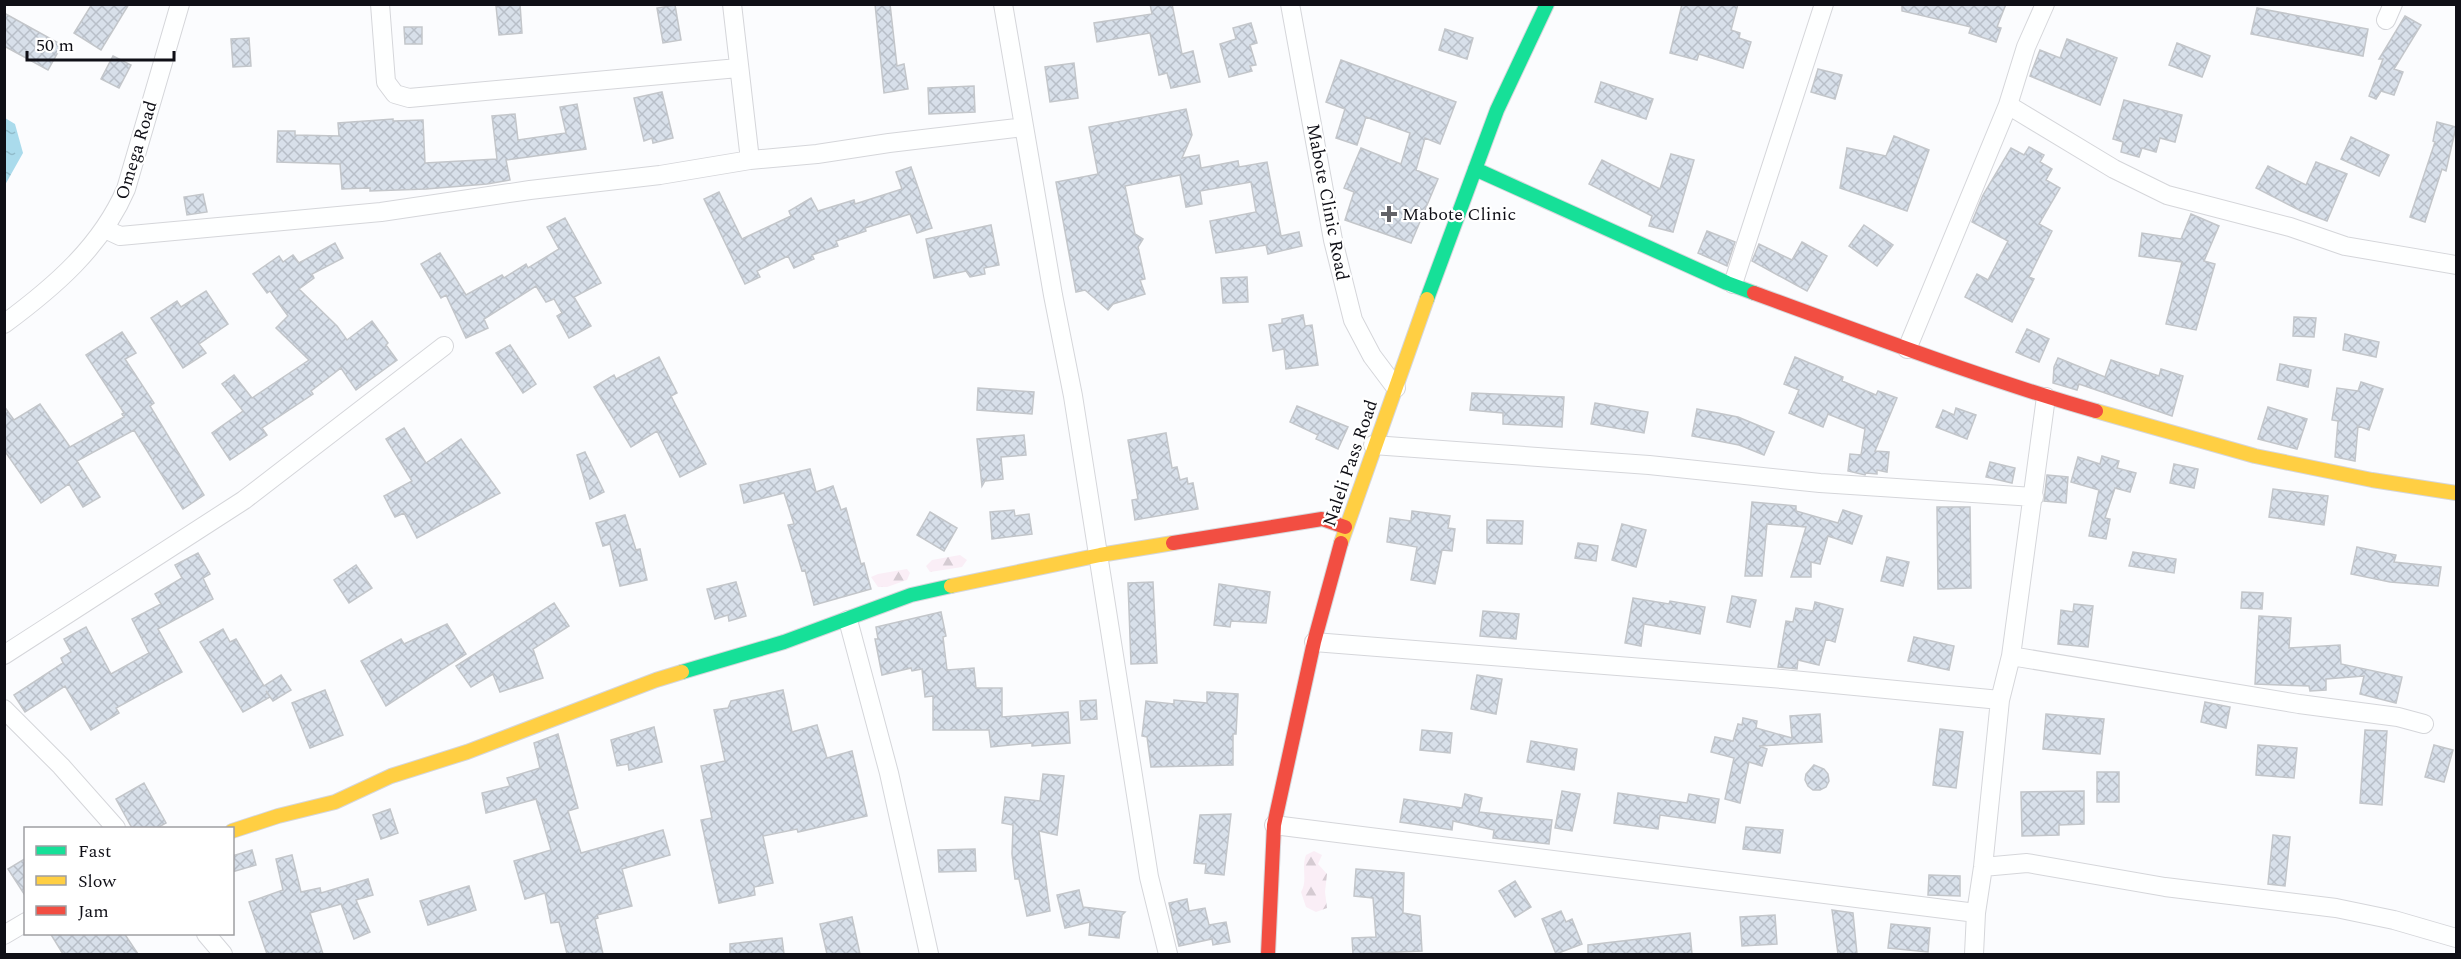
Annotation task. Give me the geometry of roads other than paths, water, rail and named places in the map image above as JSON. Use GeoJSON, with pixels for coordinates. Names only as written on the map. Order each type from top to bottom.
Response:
{"type":"FeatureCollection","features":[{"type":"Feature","properties":{"kind":"street","name":"Omega Road"},"geometry":{"type":"LineString","coordinates":[[4,324],[47,290],[84,255],[105,229],[126,189],[180,4]]}},
{"type":"Feature","properties":{"kind":"street"},"geometry":{"type":"LineString","coordinates":[[380,4],[386,82],[395,94],[409,98],[738,68]]}},
{"type":"Feature","properties":{"kind":"street"},"geometry":{"type":"LineString","coordinates":[[732,4],[750,160]]}},
{"type":"Feature","properties":{"kind":"street"},"geometry":{"type":"LineString","coordinates":[[1003,4],[1100,555],[1149,877],[1168,954]]}},
{"type":"Feature","properties":{"kind":"street","name":"Mabote Clinic Road"},"geometry":{"type":"LineString","coordinates":[[1290,4],[1333,240],[1353,320],[1372,356],[1396,388]]}},
{"type":"Feature","properties":{"kind":"street","name":"Naleli Pass Road"},"geometry":{"type":"LineString","coordinates":[[1268,954],[1274,825],[1314,642],[1345,527],[1497,110],[1547,4]]}},
{"type":"Feature","properties":{"kind":"street"},"geometry":{"type":"LineString","coordinates":[[1733,284],[1824,4]]}},
{"type":"Feature","properties":{"kind":"street"},"geometry":{"type":"LineString","coordinates":[[1907,349],[2008,105],[2026,47],[2045,4]]}},
{"type":"Feature","properties":{"kind":"street"},"geometry":{"type":"LineString","coordinates":[[2008,105],[2114,169],[2167,195],[2290,227],[2345,246],[2457,265]]}},
{"type":"Feature","properties":{"kind":"street"},"geometry":{"type":"LineString","coordinates":[[105,229],[120,236],[381,212],[530,190],[660,175],[750,160],[817,154],[889,143],[1024,128]]}},
{"type":"Feature","properties":{"kind":"street"},"geometry":{"type":"LineString","coordinates":[[1475,169],[1733,284],[1907,349],[2046,397],[2255,456],[2372,480],[2457,493]]}},
{"type":"Feature","properties":{"kind":"street"},"geometry":{"type":"LineString","coordinates":[[4,655],[244,501],[444,346]]}},
{"type":"Feature","properties":{"kind":"street"},"geometry":{"type":"LineString","coordinates":[[1974,954],[1976,913],[1983,867],[2000,700],[2011,656],[2046,397]]}},
{"type":"Feature","properties":{"kind":"street"},"geometry":{"type":"LineString","coordinates":[[1373,445],[1649,465],[1820,483],[2034,497]]}},
{"type":"Feature","properties":{"kind":"street"},"geometry":{"type":"LineString","coordinates":[[234,830],[278,816],[335,802],[391,776],[467,752],[656,680],[784,642],[911,595],[1100,555],[1300,521],[1322,519],[1345,527]]}},
{"type":"Feature","properties":{"kind":"street"},"geometry":{"type":"LineString","coordinates":[[848,620],[890,773],[929,954]]}},
{"type":"Feature","properties":{"kind":"street"},"geometry":{"type":"LineString","coordinates":[[1314,642],[1771,678],[2000,700]]}},
{"type":"Feature","properties":{"kind":"street"},"geometry":{"type":"LineString","coordinates":[[2011,656],[2299,704],[2398,717],[2424,724]]}},
{"type":"Feature","properties":{"kind":"street"},"geometry":{"type":"LineString","coordinates":[[4,709],[61,766],[115,827]]}},
{"type":"Feature","properties":{"kind":"street"},"geometry":{"type":"LineString","coordinates":[[1274,825],[1976,913]]}},
{"type":"Feature","properties":{"kind":"street"},"geometry":{"type":"LineString","coordinates":[[1983,867],[2027,863],[2165,887],[2336,908],[2394,920],[2457,938]]}},
{"type":"Feature","properties":{"kind":"street"},"geometry":{"type":"LineString","coordinates":[[4,934],[24,923]]}},
{"type":"Feature","properties":{"kind":"street"},"geometry":{"type":"LineString","coordinates":[[208,935],[223,954]]}},
{"type":"Feature","properties":{"kind":"water"},"geometry":{"type":"Polygon","coordinates":[[[5,118],[15,124],[23,153],[5,185],[5,118]]]}},
{"type":"Feature","properties":{"kind":"place","name":"Mabote Clinic"},"geometry":{"type":"Point","coordinates":[1389,214]}}]}
